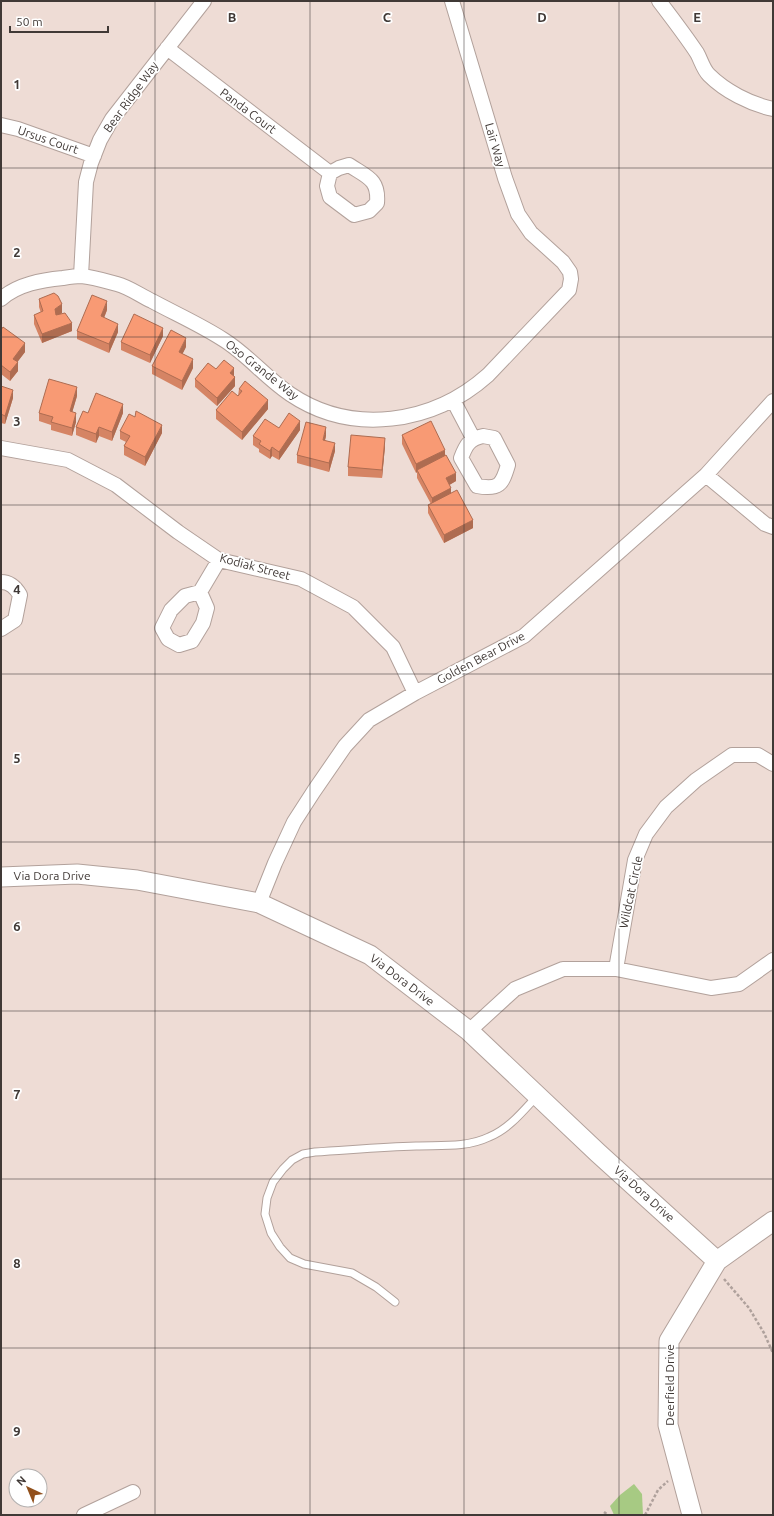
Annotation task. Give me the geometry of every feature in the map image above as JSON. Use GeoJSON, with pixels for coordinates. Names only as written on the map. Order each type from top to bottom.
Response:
{"type":"FeatureCollection","features":[{"type":"Feature","properties":{"kind":"street","name":"Bear Ridge Way"},"geometry":{"type":"LineString","coordinates":[[81,276],[86,182],[100,140],[112,119],[204,1]]}},
{"type":"Feature","properties":{"kind":"street","name":"Lair Way"},"geometry":{"type":"LineString","coordinates":[[452,1],[505,178],[518,214],[531,233],[563,262],[570,272]]}},
{"type":"Feature","properties":{"kind":"street"},"geometry":{"type":"LineString","coordinates":[[659,1],[697,54],[707,73],[720,85],[741,97],[764,107],[773,109]]}},
{"type":"Feature","properties":{"kind":"street","name":"Panda Court"},"geometry":{"type":"LineString","coordinates":[[167,48],[330,173]]}},
{"type":"Feature","properties":{"kind":"street","name":"Ursus Court"},"geometry":{"type":"LineString","coordinates":[[1,125],[18,129],[94,156]]}},
{"type":"Feature","properties":{"kind":"street","name":"Oso Grande Way"},"geometry":{"type":"LineString","coordinates":[[1,299],[18,289],[35,282],[81,276],[118,284],[225,340],[289,393],[308,405],[355,419],[375,421],[405,417],[433,409],[453,400],[476,386],[556,305],[568,290],[571,279],[570,272]]}},
{"type":"Feature","properties":{"kind":"street"},"geometry":{"type":"LineString","coordinates":[[453,400],[473,438]]}},
{"type":"Feature","properties":{"kind":"street","name":"Golden Bear Drive"},"geometry":{"type":"LineString","coordinates":[[259,903],[294,822],[345,746],[370,720],[415,693],[524,636],[706,475],[773,401]]}},
{"type":"Feature","properties":{"kind":"street","name":"Kodiak Street"},"geometry":{"type":"LineString","coordinates":[[1,448],[68,460],[116,485],[178,532],[219,560],[301,579],[353,607],[393,647],[415,693]]}},
{"type":"Feature","properties":{"kind":"street"},"geometry":{"type":"LineString","coordinates":[[706,475],[765,524],[773,527]]}},
{"type":"Feature","properties":{"kind":"street"},"geometry":{"type":"LineString","coordinates":[[200,592],[219,560]]}},
{"type":"Feature","properties":{"kind":"street"},"geometry":{"type":"LineString","coordinates":[[1,582],[15,588],[20,595],[15,620],[1,629]]}},
{"type":"Feature","properties":{"kind":"street","name":"Wildcat Circle"},"geometry":{"type":"LineString","coordinates":[[616,969],[635,860],[646,834],[666,807],[696,780],[732,755],[758,755],[773,764]]}},
{"type":"Feature","properties":{"kind":"street","name":"Via Dora Drive"},"geometry":{"type":"LineString","coordinates":[[1,877],[77,874],[137,880],[259,903],[370,955],[469,1031],[715,1265]]}},
{"type":"Feature","properties":{"kind":"street"},"geometry":{"type":"LineString","coordinates":[[469,1031],[515,989],[563,969],[616,969],[711,988],[738,984],[773,960]]}},
{"type":"Feature","properties":{"kind":"street","name":"Deerfield Drive"},"geometry":{"type":"LineString","coordinates":[[692,1515],[668,1425],[669,1341],[715,1265],[773,1221]]}},
{"type":"Feature","properties":{"kind":"street"},"geometry":{"type":"LineString","coordinates":[[84,1515],[133,1492]]}},
{"type":"Feature","properties":{"kind":"lane"},"geometry":{"type":"LineString","coordinates":[[395,1302],[376,1287],[352,1273],[304,1264],[290,1258],[280,1247],[271,1233],[265,1214],[267,1198],[273,1182],[292,1160],[303,1154],[415,1146],[458,1145],[478,1141],[490,1137],[505,1128],[538,1096]]}},
{"type":"Feature","properties":{"kind":"path"},"geometry":{"type":"LineString","coordinates":[[715,1265],[749,1308],[764,1333],[773,1353]]}},
{"type":"Feature","properties":{"kind":"path"},"geometry":{"type":"LineString","coordinates":[[645,1515],[658,1490],[680,1471]]}},
{"type":"Feature","properties":{"kind":"path"},"geometry":{"type":"LineString","coordinates":[[604,1512],[608,1515]]}},
{"type":"Feature","properties":{"kind":"green space"},"geometry":{"type":"Polygon","coordinates":[[[634,1484],[642,1494],[643,1515],[614,1515],[610,1506],[620,1495],[634,1484]]]}},
{"type":"Feature","properties":{"kind":"building"},"geometry":{"type":"Polygon","coordinates":[[[54,293],[58,296],[62,304],[55,309],[56,315],[65,313],[72,323],[42,334],[34,315],[43,311],[39,299],[54,293]]]}},
{"type":"Feature","properties":{"kind":"building"},"geometry":{"type":"Polygon","coordinates":[[[92,295],[107,301],[101,316],[118,324],[109,344],[77,331],[92,295]]]}},
{"type":"Feature","properties":{"kind":"building"},"geometry":{"type":"Polygon","coordinates":[[[134,314],[163,328],[150,355],[121,342],[134,314]]]}},
{"type":"Feature","properties":{"kind":"building"},"geometry":{"type":"Polygon","coordinates":[[[3,327],[25,343],[13,359],[18,362],[10,372],[1,365],[1,330],[3,327]]]}},
{"type":"Feature","properties":{"kind":"building"},"geometry":{"type":"Polygon","coordinates":[[[171,330],[186,338],[179,352],[193,359],[182,381],[152,366],[171,330]]]}},
{"type":"Feature","properties":{"kind":"building"},"geometry":{"type":"Polygon","coordinates":[[[224,360],[234,368],[230,373],[235,377],[217,398],[195,379],[208,363],[216,369],[224,360]]]}},
{"type":"Feature","properties":{"kind":"building"},"geometry":{"type":"Polygon","coordinates":[[[49,379],[77,387],[70,411],[76,413],[72,428],[51,422],[53,417],[39,413],[49,379]]]}},
{"type":"Feature","properties":{"kind":"building"},"geometry":{"type":"Polygon","coordinates":[[[245,381],[268,400],[242,432],[216,410],[232,391],[238,396],[242,391],[239,389],[245,381]]]}},
{"type":"Feature","properties":{"kind":"building"},"geometry":{"type":"Polygon","coordinates":[[[1,386],[13,390],[5,416],[1,414],[1,386]]]}},
{"type":"Feature","properties":{"kind":"building"},"geometry":{"type":"Polygon","coordinates":[[[96,393],[123,404],[112,432],[99,427],[96,434],[76,427],[83,411],[88,413],[96,393]]]}},
{"type":"Feature","properties":{"kind":"building"},"geometry":{"type":"Polygon","coordinates":[[[136,411],[162,425],[145,457],[124,446],[130,436],[120,431],[129,414],[135,417],[136,411]]]}},
{"type":"Feature","properties":{"kind":"building"},"geometry":{"type":"Polygon","coordinates":[[[289,413],[300,421],[279,452],[272,447],[270,451],[259,444],[261,441],[253,436],[265,419],[279,428],[289,413]]]}},
{"type":"Feature","properties":{"kind":"building"},"geometry":{"type":"Polygon","coordinates":[[[431,421],[445,450],[416,464],[402,435],[431,421]]]}},
{"type":"Feature","properties":{"kind":"building"},"geometry":{"type":"Polygon","coordinates":[[[306,422],[326,427],[323,440],[335,443],[329,463],[297,455],[306,422]]]}},
{"type":"Feature","properties":{"kind":"building"},"geometry":{"type":"Polygon","coordinates":[[[351,435],[385,438],[382,470],[348,467],[351,435]]]}},
{"type":"Feature","properties":{"kind":"building"},"geometry":{"type":"Polygon","coordinates":[[[446,455],[456,473],[446,478],[451,488],[432,498],[417,470],[446,455]]]}},
{"type":"Feature","properties":{"kind":"building"},"geometry":{"type":"Polygon","coordinates":[[[457,490],[473,520],[444,535],[428,505],[457,490]]]}}]}
